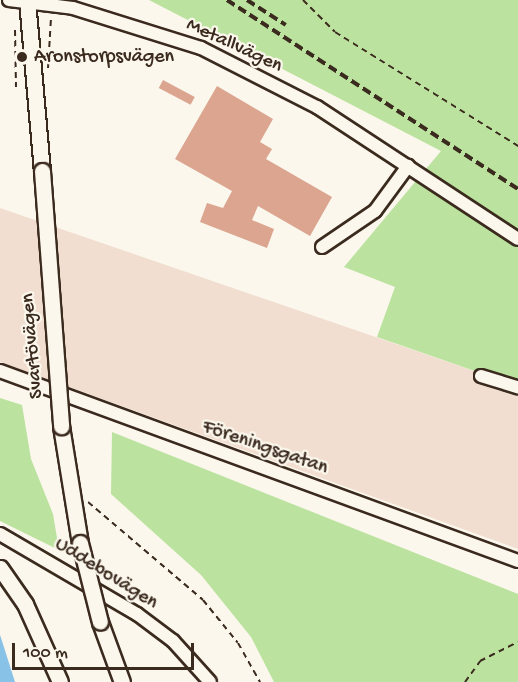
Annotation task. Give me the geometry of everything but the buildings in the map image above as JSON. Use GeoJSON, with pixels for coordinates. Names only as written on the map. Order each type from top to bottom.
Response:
{"type":"FeatureCollection","features":[{"type":"Feature","properties":{"kind":"main road","name":"Svartövägen"},"geometry":{"type":"LineString","coordinates":[[28,1],[61,426],[80,543],[100,622],[122,682]]}},
{"type":"Feature","properties":{"kind":"main road"},"geometry":{"type":"LineString","coordinates":[[0,568],[25,604],[60,682]]}},
{"type":"Feature","properties":{"kind":"street"},"geometry":{"type":"LineString","coordinates":[[9,0],[28,1]]}},
{"type":"Feature","properties":{"kind":"street","name":"Metallvägen"},"geometry":{"type":"LineString","coordinates":[[28,1],[73,8],[201,48],[316,107],[518,239]]}},
{"type":"Feature","properties":{"kind":"street"},"geometry":{"type":"LineString","coordinates":[[322,247],[375,212],[408,166]]}},
{"type":"Feature","properties":{"kind":"street","name":"Föreningsgatan"},"geometry":{"type":"LineString","coordinates":[[0,371],[518,561]]}},
{"type":"Feature","properties":{"kind":"street"},"geometry":{"type":"LineString","coordinates":[[481,376],[518,387]]}},
{"type":"Feature","properties":{"kind":"street","name":"Uddebovägen"},"geometry":{"type":"LineString","coordinates":[[0,534],[137,614],[173,641],[210,682]]}},
{"type":"Feature","properties":{"kind":"path"},"geometry":{"type":"LineString","coordinates":[[303,0],[335,32],[518,146]]}},
{"type":"Feature","properties":{"kind":"path"},"geometry":{"type":"LineString","coordinates":[[14,30],[16,87]]}},
{"type":"Feature","properties":{"kind":"path"},"geometry":{"type":"LineString","coordinates":[[84,496],[203,600],[238,643],[260,682]]}},
{"type":"Feature","properties":{"kind":"path"},"geometry":{"type":"LineString","coordinates":[[465,682],[480,661],[518,642]]}},
{"type":"Feature","properties":{"kind":"shaded area"},"geometry":{"type":"Polygon","coordinates":[[[0,208],[518,386],[518,549],[0,362],[0,208]]]}},
{"type":"Feature","properties":{"kind":"green space"},"geometry":{"type":"Polygon","coordinates":[[[149,0],[518,0],[518,386],[377,337],[395,287],[344,267],[441,151],[149,0]]]}},
{"type":"Feature","properties":{"kind":"green space"},"geometry":{"type":"Polygon","coordinates":[[[0,398],[22,405],[31,459],[53,514],[59,550],[0,521],[0,398]]]}},
{"type":"Feature","properties":{"kind":"green space"},"geometry":{"type":"Polygon","coordinates":[[[112,432],[518,594],[518,682],[274,682],[251,637],[201,575],[111,494],[112,432]]]}},
{"type":"Feature","properties":{"kind":"water"},"geometry":{"type":"Polygon","coordinates":[[[0,635],[2,641],[15,682],[0,682],[0,635]]]}},
{"type":"Feature","properties":{"kind":"railway"},"geometry":{"type":"LineString","coordinates":[[227,0],[518,189]]}},
{"type":"Feature","properties":{"kind":"railway"},"geometry":{"type":"LineString","coordinates":[[247,0],[286,25]]}},
{"type":"Feature","properties":{"kind":"place","name":"Aronstorpsvägen"},"geometry":{"type":"Point","coordinates":[22,57]}}]}
